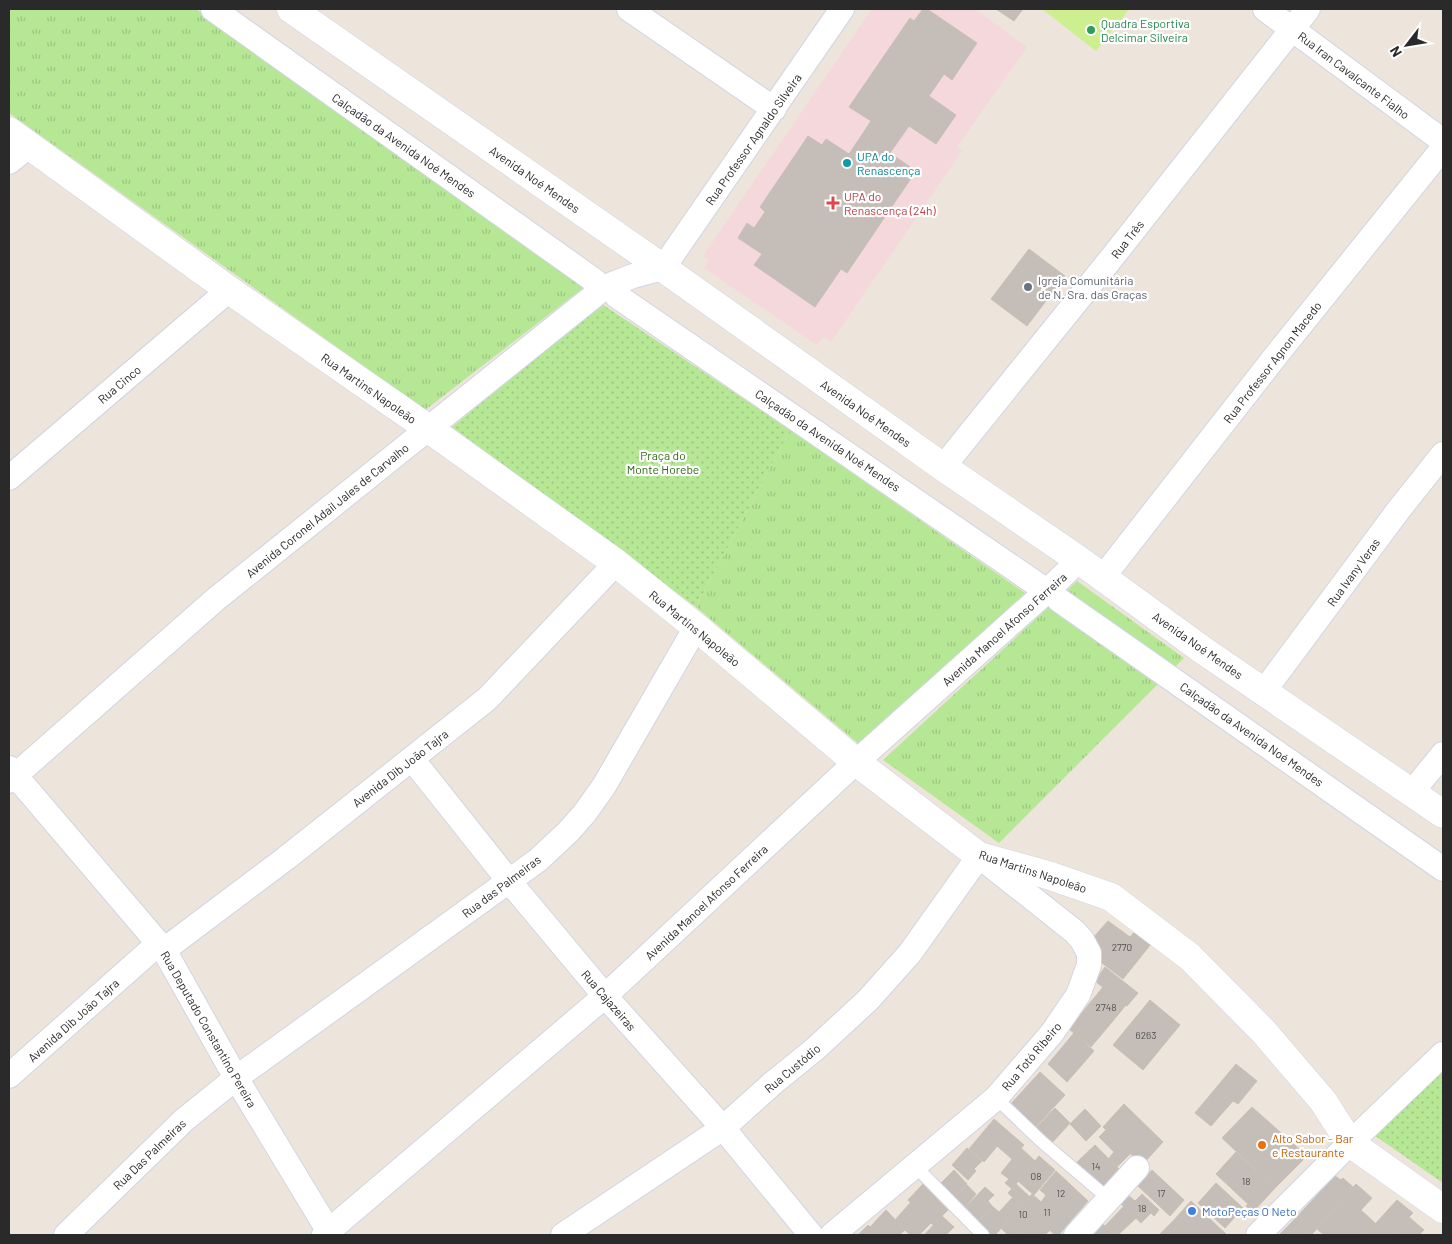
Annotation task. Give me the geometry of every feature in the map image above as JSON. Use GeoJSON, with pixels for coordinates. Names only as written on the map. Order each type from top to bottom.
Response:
{"type":"FeatureCollection","features":[{"type":"Feature","properties":{"kind":"main road","name":"Avenida Noé Mendes"},"geometry":{"type":"LineString","coordinates":[[291,9],[664,268],[944,467],[1103,577],[1204,651],[1443,814]]}},
{"type":"Feature","properties":{"kind":"main road","name":"Rua Martins Napoleão"},"geometry":{"type":"LineString","coordinates":[[16,146],[429,429],[616,563],[696,627],[856,762],[979,856],[1048,875],[1111,897],[1190,957],[1264,1032],[1323,1101],[1350,1142]]}},
{"type":"Feature","properties":{"kind":"main road"},"geometry":{"type":"LineString","coordinates":[[1350,1142],[1443,1209]]}},
{"type":"Feature","properties":{"kind":"street","name":"Calçadão da Avenida Noé Mendes"},"geometry":{"type":"LineString","coordinates":[[213,9],[595,281]]}},
{"type":"Feature","properties":{"kind":"street"},"geometry":{"type":"LineString","coordinates":[[629,9],[774,109]]}},
{"type":"Feature","properties":{"kind":"street","name":"Rua Professor Agnaldo Silveira"},"geometry":{"type":"LineString","coordinates":[[664,268],[842,9]]}},
{"type":"Feature","properties":{"kind":"street","name":"Rua Iran Cavalcante Fialho"},"geometry":{"type":"LineString","coordinates":[[1265,9],[1443,141]]}},
{"type":"Feature","properties":{"kind":"street","name":"Rua Três"},"geometry":{"type":"LineString","coordinates":[[944,467],[1308,9]]}},
{"type":"Feature","properties":{"kind":"street","name":"Rua Professor Agnon Macedo"},"geometry":{"type":"LineString","coordinates":[[1103,577],[1278,353],[1443,148]]}},
{"type":"Feature","properties":{"kind":"street","name":"Avenida Coronel Adail Jales de Carvalho"},"geometry":{"type":"LineString","coordinates":[[11,774],[216,600],[605,287],[633,276],[664,268]]}},
{"type":"Feature","properties":{"kind":"street","name":"Rua Cinco"},"geometry":{"type":"LineString","coordinates":[[9,478],[228,290]]}},
{"type":"Feature","properties":{"kind":"street","name":"Calçadão da Avenida Noé Mendes"},"geometry":{"type":"LineString","coordinates":[[617,296],[1038,585]]}},
{"type":"Feature","properties":{"kind":"street","name":"Rua Ivany Veras"},"geometry":{"type":"LineString","coordinates":[[1264,691],[1396,512],[1443,454]]}},
{"type":"Feature","properties":{"kind":"street","name":"Avenida Manoel Afonso Ferreira"},"geometry":{"type":"LineString","coordinates":[[328,1234],[604,996],[856,762],[1079,560]]}},
{"type":"Feature","properties":{"kind":"street","name":"Avenida Dib João Tajra"},"geometry":{"type":"LineString","coordinates":[[9,1076],[161,947],[412,759],[487,698],[616,563]]}},
{"type":"Feature","properties":{"kind":"street","name":"Calçadão da Avenida Noé Mendes"},"geometry":{"type":"LineString","coordinates":[[1060,600],[1443,869]]}},
{"type":"Feature","properties":{"kind":"street","name":"Rua das Palmeiras"},"geometry":{"type":"LineString","coordinates":[[236,1078],[538,860],[568,832],[584,814],[604,786],[696,627]]}},
{"type":"Feature","properties":{"kind":"street"},"geometry":{"type":"LineString","coordinates":[[1412,792],[1443,754]]}},
{"type":"Feature","properties":{"kind":"street","name":"Rua Cajazeiras"},"geometry":{"type":"LineString","coordinates":[[412,759],[604,996],[723,1128],[811,1235]]}},
{"type":"Feature","properties":{"kind":"street","name":"Rua Deputado Constantino Pereira"},"geometry":{"type":"LineString","coordinates":[[11,774],[161,947],[328,1234]]}},
{"type":"Feature","properties":{"kind":"street","name":"Rua Totó Ribeiro"},"geometry":{"type":"LineString","coordinates":[[836,1234],[996,1098],[1052,1033],[1072,1005],[1087,973],[1089,953],[1075,932],[979,856]]}},
{"type":"Feature","properties":{"kind":"street","name":"Rua Custódio"},"geometry":{"type":"LineString","coordinates":[[562,1235],[723,1128],[773,1083],[815,1049],[868,1000],[910,953],[979,856]]}},
{"type":"Feature","properties":{"kind":"street"},"geometry":{"type":"LineString","coordinates":[[1258,1235],[1350,1142],[1443,1054]]}},
{"type":"Feature","properties":{"kind":"street","name":"Rua Das Palmeiras"},"geometry":{"type":"LineString","coordinates":[[66,1235],[184,1120],[236,1078]]}},
{"type":"Feature","properties":{"kind":"street"},"geometry":{"type":"LineString","coordinates":[[1076,1235],[1137,1168]]}},
{"type":"Feature","properties":{"kind":"lane"},"geometry":{"type":"LineString","coordinates":[[996,1098],[1041,1141],[1109,1199]]}},
{"type":"Feature","properties":{"kind":"lane"},"geometry":{"type":"LineString","coordinates":[[915,1166],[983,1235]]}},
{"type":"Feature","properties":{"kind":"shaded area","name":"UPA do Renascença (24h)"},"geometry":{"type":"Polygon","coordinates":[[[872,9],[975,9],[1027,47],[957,147],[962,151],[831,342],[823,337],[817,345],[704,268],[709,260],[703,256],[872,9]]]}},
{"type":"Feature","properties":{"kind":"green space"},"geometry":{"type":"Polygon","coordinates":[[[9,9],[196,9],[587,285],[425,410],[9,113],[9,9]]]}},
{"type":"Feature","properties":{"kind":"green space","name":"Quadra Esportiva Delcimar Silveira"},"geometry":{"type":"Polygon","coordinates":[[[1042,9],[1129,9],[1096,51],[1042,9]]]}},
{"type":"Feature","properties":{"kind":"green space","name":"Praça do Monte Horebe"},"geometry":{"type":"Polygon","coordinates":[[[602,304],[790,430],[696,607],[452,427],[602,304]]]}},
{"type":"Feature","properties":{"kind":"green space"},"geometry":{"type":"Polygon","coordinates":[[[790,430],[1025,593],[860,745],[696,607],[790,430]]]}},
{"type":"Feature","properties":{"kind":"green space"},"geometry":{"type":"Polygon","coordinates":[[[1077,581],[1184,658],[999,843],[883,760],[1077,581]]]}},
{"type":"Feature","properties":{"kind":"green space"},"geometry":{"type":"Polygon","coordinates":[[[1443,1067],[1443,1183],[1371,1133],[1443,1067]]]}},
{"type":"Feature","properties":{"kind":"building","name":"UPA do Renascença"},"geometry":{"type":"Polygon","coordinates":[[[923,9],[927,9],[977,43],[952,80],[944,74],[929,96],[956,115],[936,144],[909,126],[890,153],[916,171],[847,273],[841,269],[815,307],[754,265],[762,254],[738,238],[747,223],[754,228],[765,212],[760,207],[808,136],[822,145],[826,139],[849,154],[871,121],[849,107],[910,18],[914,21],[923,9]]]}},
{"type":"Feature","properties":{"kind":"building"},"geometry":{"type":"Polygon","coordinates":[[[996,9],[1023,9],[1014,21],[996,9]]]}},
{"type":"Feature","properties":{"kind":"building","name":"Igreja Comunitária de N. Sra. das Graças"},"geometry":{"type":"Polygon","coordinates":[[[1029,249],[1065,276],[1027,326],[991,299],[1029,249]]]}},
{"type":"Feature","properties":{"kind":"building"},"geometry":{"type":"Polygon","coordinates":[[[1108,921],[1130,937],[1135,931],[1151,944],[1123,979],[1102,963],[1095,955],[1092,939],[1108,921]]]}},
{"type":"Feature","properties":{"kind":"building"},"geometry":{"type":"Polygon","coordinates":[[[1105,967],[1138,993],[1127,1006],[1095,981],[1105,967]]]}},
{"type":"Feature","properties":{"kind":"building"},"geometry":{"type":"Polygon","coordinates":[[[1103,987],[1126,1005],[1107,1028],[1085,1009],[1103,987]]]}},
{"type":"Feature","properties":{"kind":"building"},"geometry":{"type":"Polygon","coordinates":[[[1150,1000],[1180,1025],[1143,1070],[1113,1045],[1150,1000]]]}},
{"type":"Feature","properties":{"kind":"building"},"geometry":{"type":"Polygon","coordinates":[[[1085,1009],[1107,1028],[1091,1047],[1069,1029],[1085,1009]]]}},
{"type":"Feature","properties":{"kind":"building"},"geometry":{"type":"Polygon","coordinates":[[[1074,1033],[1094,1051],[1067,1082],[1048,1064],[1074,1033]]]}},
{"type":"Feature","properties":{"kind":"building"},"geometry":{"type":"Polygon","coordinates":[[[1236,1064],[1257,1081],[1238,1104],[1233,1101],[1211,1126],[1195,1113],[1236,1064]]]}},
{"type":"Feature","properties":{"kind":"building"},"geometry":{"type":"Polygon","coordinates":[[[1040,1072],[1065,1095],[1033,1130],[1008,1107],[1040,1072]]]}},
{"type":"Feature","properties":{"kind":"building"},"geometry":{"type":"Polygon","coordinates":[[[1124,1104],[1163,1142],[1142,1165],[1103,1127],[1124,1104]]]}},
{"type":"Feature","properties":{"kind":"building","name":"Alto Sabor - Bar e Restaurante"},"geometry":{"type":"Polygon","coordinates":[[[1252,1107],[1307,1156],[1275,1188],[1222,1138],[1252,1107]]]}},
{"type":"Feature","properties":{"kind":"building"},"geometry":{"type":"Polygon","coordinates":[[[1055,1108],[1070,1123],[1050,1145],[1034,1130],[1055,1108]]]}},
{"type":"Feature","properties":{"kind":"building"},"geometry":{"type":"Polygon","coordinates":[[[1085,1109],[1101,1126],[1086,1141],[1070,1124],[1085,1109]]]}},
{"type":"Feature","properties":{"kind":"building"},"geometry":{"type":"Polygon","coordinates":[[[994,1119],[1009,1132],[984,1162],[969,1149],[994,1119]]]}},
{"type":"Feature","properties":{"kind":"building"},"geometry":{"type":"Polygon","coordinates":[[[1106,1130],[1131,1153],[1117,1167],[1109,1158],[1114,1152],[1099,1137],[1106,1130]]]}},
{"type":"Feature","properties":{"kind":"building"},"geometry":{"type":"Polygon","coordinates":[[[1009,1132],[1024,1145],[1012,1159],[997,1146],[1009,1132]]]}},
{"type":"Feature","properties":{"kind":"building"},"geometry":{"type":"Polygon","coordinates":[[[1095,1145],[1120,1170],[1102,1187],[1075,1164],[1095,1145]]]}},
{"type":"Feature","properties":{"kind":"building"},"geometry":{"type":"Polygon","coordinates":[[[967,1148],[982,1161],[974,1169],[976,1171],[968,1180],[952,1165],[967,1148]]]}},
{"type":"Feature","properties":{"kind":"building"},"geometry":{"type":"Polygon","coordinates":[[[1021,1148],[1035,1161],[1012,1189],[1005,1183],[1009,1179],[1001,1173],[1021,1148]]]}},
{"type":"Feature","properties":{"kind":"building"},"geometry":{"type":"Polygon","coordinates":[[[1236,1152],[1275,1188],[1253,1212],[1246,1206],[1248,1204],[1216,1174],[1236,1152]]]}},
{"type":"Feature","properties":{"kind":"building"},"geometry":{"type":"Polygon","coordinates":[[[1039,1156],[1055,1170],[1034,1195],[1018,1181],[1039,1156]]]}},
{"type":"Feature","properties":{"kind":"building"},"geometry":{"type":"Polygon","coordinates":[[[954,1170],[967,1184],[951,1201],[938,1186],[954,1170]]]}},
{"type":"Feature","properties":{"kind":"building"},"geometry":{"type":"Polygon","coordinates":[[[1152,1170],[1184,1200],[1170,1216],[1138,1186],[1152,1170]]]}},
{"type":"Feature","properties":{"kind":"building"},"geometry":{"type":"Polygon","coordinates":[[[1056,1171],[1088,1201],[1073,1218],[1040,1190],[1056,1171]]]}},
{"type":"Feature","properties":{"kind":"building"},"geometry":{"type":"Polygon","coordinates":[[[1335,1176],[1341,1180],[1343,1178],[1353,1187],[1314,1232],[1311,1235],[1307,1235],[1293,1221],[1335,1176]]]}},
{"type":"Feature","properties":{"kind":"building"},"geometry":{"type":"Polygon","coordinates":[[[1216,1183],[1243,1208],[1225,1228],[1198,1203],[1216,1183]]]}},
{"type":"Feature","properties":{"kind":"building"},"geometry":{"type":"Polygon","coordinates":[[[923,1184],[948,1210],[933,1225],[908,1200],[923,1184]]]}},
{"type":"Feature","properties":{"kind":"building"},"geometry":{"type":"Polygon","coordinates":[[[1016,1184],[1030,1197],[1022,1206],[1008,1193],[1016,1184]]]}},
{"type":"Feature","properties":{"kind":"building"},"geometry":{"type":"Polygon","coordinates":[[[1356,1184],[1372,1198],[1338,1235],[1324,1235],[1317,1229],[1356,1184]]]}},
{"type":"Feature","properties":{"kind":"building"},"geometry":{"type":"Polygon","coordinates":[[[967,1185],[976,1194],[962,1211],[952,1200],[967,1185]]]}},
{"type":"Feature","properties":{"kind":"building"},"geometry":{"type":"Polygon","coordinates":[[[985,1187],[994,1195],[988,1201],[993,1207],[976,1223],[963,1210],[985,1187]]]}},
{"type":"Feature","properties":{"kind":"building"},"geometry":{"type":"Polygon","coordinates":[[[1032,1194],[1041,1202],[1046,1195],[1073,1218],[1059,1235],[1055,1235],[1022,1206],[1032,1194]]]}},
{"type":"Feature","properties":{"kind":"building"},"geometry":{"type":"Polygon","coordinates":[[[1142,1194],[1159,1210],[1154,1216],[1151,1213],[1141,1223],[1120,1203],[1128,1195],[1135,1201],[1142,1194]]]}},
{"type":"Feature","properties":{"kind":"building"},"geometry":{"type":"Polygon","coordinates":[[[1013,1197],[1022,1206],[995,1235],[992,1235],[978,1222],[993,1207],[999,1212],[1013,1197]]]}},
{"type":"Feature","properties":{"kind":"building"},"geometry":{"type":"Polygon","coordinates":[[[1397,1200],[1413,1213],[1392,1235],[1365,1235],[1397,1200]]]}},
{"type":"Feature","properties":{"kind":"building","name":"MotoPeças O Neto"},"geometry":{"type":"Polygon","coordinates":[[[1191,1201],[1227,1235],[1188,1235],[1173,1221],[1191,1201]]]}},
{"type":"Feature","properties":{"kind":"building"},"geometry":{"type":"Polygon","coordinates":[[[911,1202],[931,1223],[919,1235],[910,1235],[895,1220],[911,1202]]]}},
{"type":"Feature","properties":{"kind":"building"},"geometry":{"type":"Polygon","coordinates":[[[1022,1206],[1050,1230],[1045,1235],[1021,1235],[1006,1222],[1022,1206]]]}},
{"type":"Feature","properties":{"kind":"building"},"geometry":{"type":"Polygon","coordinates":[[[1124,1206],[1136,1218],[1118,1235],[1115,1235],[1105,1226],[1124,1206]]]}},
{"type":"Feature","properties":{"kind":"building"},"geometry":{"type":"Polygon","coordinates":[[[886,1210],[905,1230],[899,1235],[879,1235],[870,1227],[886,1210]]]}},
{"type":"Feature","properties":{"kind":"building"},"geometry":{"type":"Polygon","coordinates":[[[1361,1210],[1376,1224],[1365,1235],[1338,1235],[1361,1210]]]}},
{"type":"Feature","properties":{"kind":"building"},"geometry":{"type":"Polygon","coordinates":[[[942,1216],[954,1227],[946,1235],[924,1235],[942,1216]]]}},
{"type":"Feature","properties":{"kind":"building"},"geometry":{"type":"Polygon","coordinates":[[[1409,1217],[1424,1230],[1419,1235],[1394,1235],[1393,1234],[1409,1217]]]}},
{"type":"Feature","properties":{"kind":"building"},"geometry":{"type":"Polygon","coordinates":[[[1173,1221],[1188,1235],[1159,1235],[1173,1221]]]}},
{"type":"Feature","properties":{"kind":"building"},"geometry":{"type":"Polygon","coordinates":[[[1293,1221],[1307,1235],[1279,1235],[1293,1221]]]}},
{"type":"Feature","properties":{"kind":"building"},"geometry":{"type":"Polygon","coordinates":[[[1006,1222],[1021,1235],[1008,1235],[1001,1228],[1006,1222]]]}},
{"type":"Feature","properties":{"kind":"building"},"geometry":{"type":"Polygon","coordinates":[[[1103,1224],[1105,1226],[1115,1235],[1093,1235],[1103,1224]]]}},
{"type":"Feature","properties":{"kind":"building"},"geometry":{"type":"Polygon","coordinates":[[[868,1225],[870,1227],[879,1235],[858,1235],[868,1225]]]}},
{"type":"Feature","properties":{"kind":"place","name":"Quadra Esportiva Delcimar Silveira"},"geometry":{"type":"Point","coordinates":[1091,30]}},
{"type":"Feature","properties":{"kind":"place","name":"UPA do Renascença"},"geometry":{"type":"Point","coordinates":[847,163]}},
{"type":"Feature","properties":{"kind":"place","name":"UPA do Renascença (24h)"},"geometry":{"type":"Point","coordinates":[833,203]}},
{"type":"Feature","properties":{"kind":"place","name":"Igreja Comunitária de N. Sra. das Graças"},"geometry":{"type":"Point","coordinates":[1028,287]}},
{"type":"Feature","properties":{"kind":"place","name":"Alto Sabor - Bar e Restaurante"},"geometry":{"type":"Point","coordinates":[1262,1145]}},
{"type":"Feature","properties":{"kind":"place","name":"MotoPeças O Neto"},"geometry":{"type":"Point","coordinates":[1192,1211]}}]}
